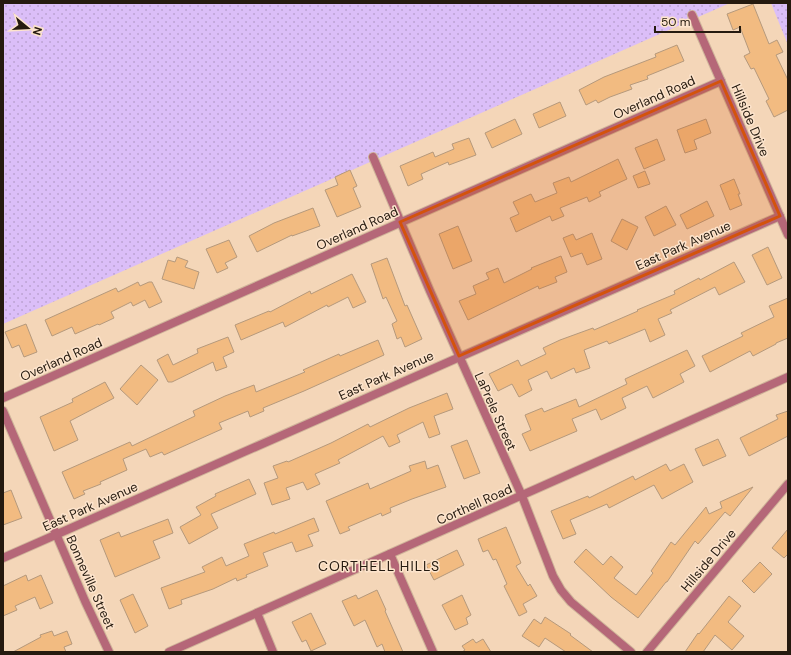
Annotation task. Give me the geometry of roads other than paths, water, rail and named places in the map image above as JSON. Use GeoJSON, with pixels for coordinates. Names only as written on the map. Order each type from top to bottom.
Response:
{"type":"FeatureCollection","features":[{"type":"Feature","properties":{"kind":"street","name":"Hillside Drive"},"geometry":{"type":"LineString","coordinates":[[692,15],[788,235]]}},
{"type":"Feature","properties":{"kind":"street","name":"Overland Road"},"geometry":{"type":"LineString","coordinates":[[3,398],[721,81]]}},
{"type":"Feature","properties":{"kind":"street","name":"LaPrele Street"},"geometry":{"type":"LineString","coordinates":[[373,156],[400,222],[522,496],[553,576],[571,602],[631,652]]}},
{"type":"Feature","properties":{"kind":"street","name":"East Park Avenue"},"geometry":{"type":"LineString","coordinates":[[3,558],[780,216]]}},
{"type":"Feature","properties":{"kind":"street","name":"Corthell Road"},"geometry":{"type":"LineString","coordinates":[[169,652],[788,377]]}},
{"type":"Feature","properties":{"kind":"street","name":"Bonneville Street"},"geometry":{"type":"LineString","coordinates":[[3,411],[85,601],[109,652]]}},
{"type":"Feature","properties":{"kind":"street","name":"Hillside Drive"},"geometry":{"type":"LineString","coordinates":[[647,652],[788,484]]}},
{"type":"Feature","properties":{"kind":"street"},"geometry":{"type":"LineString","coordinates":[[390,554],[433,652]]}},
{"type":"Feature","properties":{"kind":"street"},"geometry":{"type":"LineString","coordinates":[[257,613],[273,652]]}},
{"type":"Feature","properties":{"kind":"district","name":"CORTHELL HILLS"},"geometry":{"type":"Point","coordinates":[379,566]}}]}
